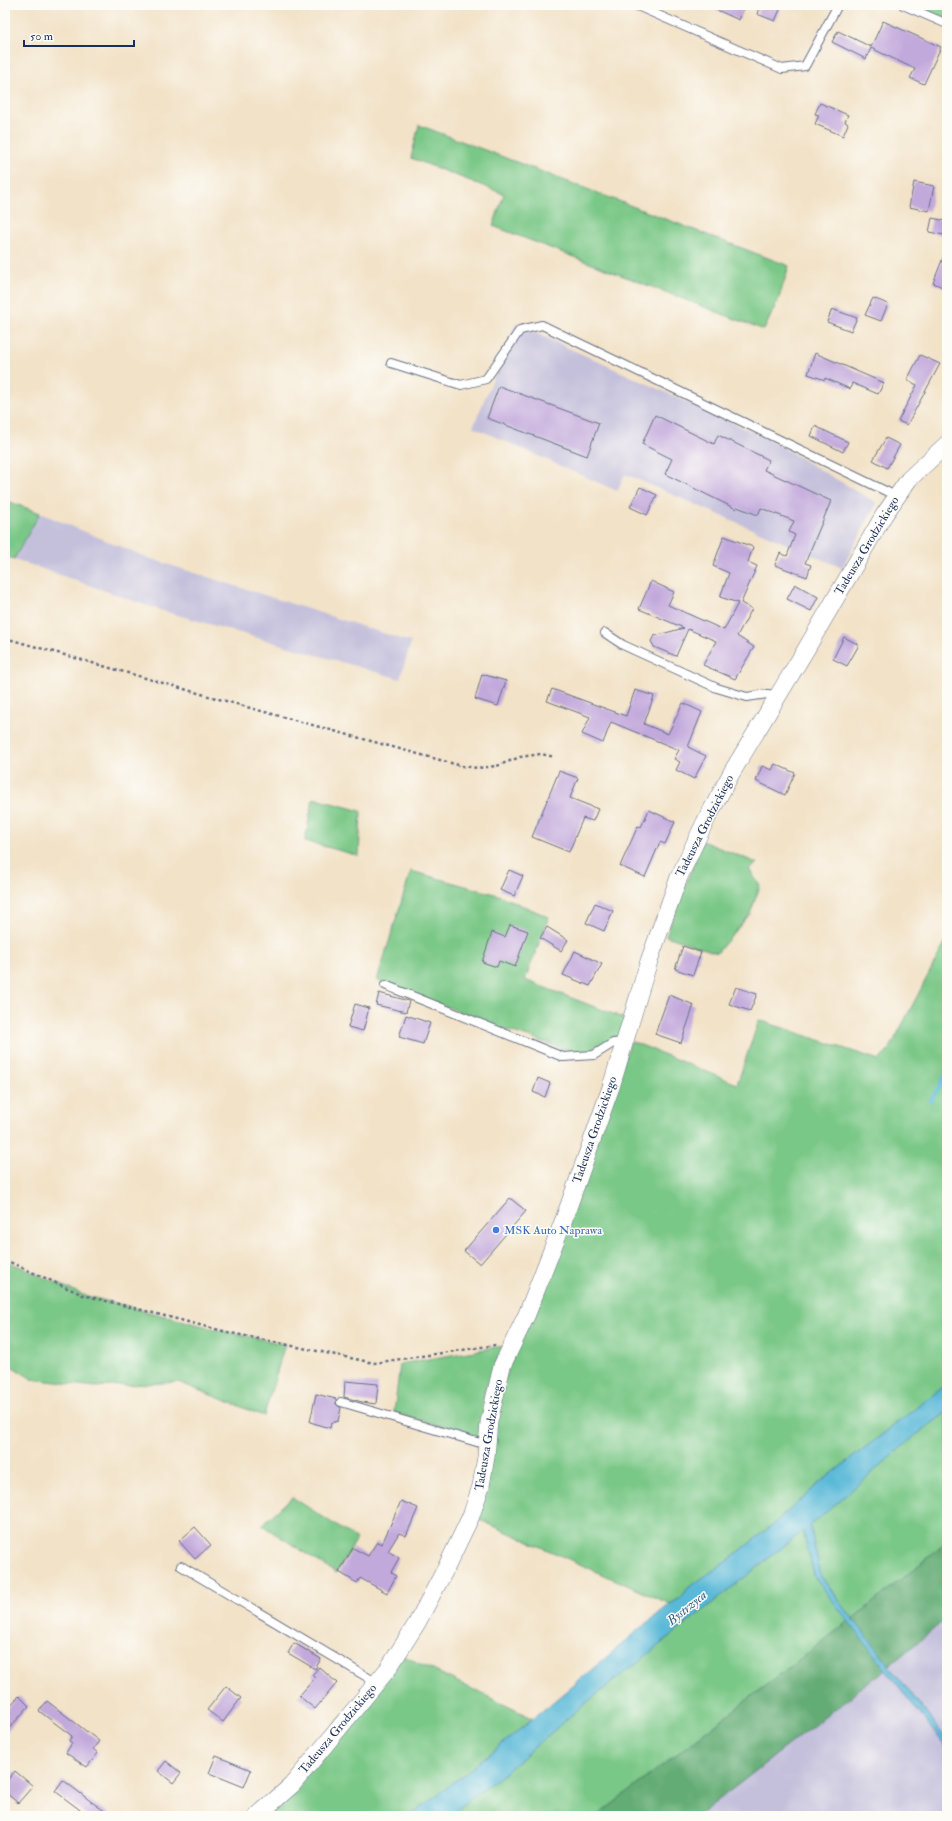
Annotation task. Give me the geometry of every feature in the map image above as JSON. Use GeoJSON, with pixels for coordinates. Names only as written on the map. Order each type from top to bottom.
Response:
{"type":"FeatureCollection","features":[{"type":"Feature","properties":{"kind":"street","name":"Tadeusza Grodzickiego"},"geometry":{"type":"LineString","coordinates":[[257,1816],[292,1785],[377,1683],[417,1623],[459,1542],[473,1511],[481,1486],[489,1422],[497,1380],[553,1249],[611,1087],[649,961],[679,877],[719,796],[896,496],[917,470],[947,444]]}},
{"type":"Feature","properties":{"kind":"lane"},"geometry":{"type":"LineString","coordinates":[[635,5],[782,69],[805,66],[838,5]]}},
{"type":"Feature","properties":{"kind":"lane"},"geometry":{"type":"LineString","coordinates":[[903,5],[947,24]]}},
{"type":"Feature","properties":{"kind":"lane"},"geometry":{"type":"LineString","coordinates":[[391,363],[461,386],[486,379],[520,330],[542,325],[896,496]]}},
{"type":"Feature","properties":{"kind":"lane"},"geometry":{"type":"LineString","coordinates":[[605,633],[623,645],[717,688],[747,696],[767,694],[779,695]]}},
{"type":"Feature","properties":{"kind":"lane"},"geometry":{"type":"LineString","coordinates":[[385,985],[563,1057],[594,1055],[613,1043],[625,1042]]}},
{"type":"Feature","properties":{"kind":"lane"},"geometry":{"type":"LineString","coordinates":[[341,1402],[487,1445]]}},
{"type":"Feature","properties":{"kind":"lane"},"geometry":{"type":"LineString","coordinates":[[181,1566],[377,1683]]}},
{"type":"Feature","properties":{"kind":"path"},"geometry":{"type":"LineString","coordinates":[[5,638],[254,709],[462,766],[478,768],[497,766],[520,757],[541,754],[555,757]]}},
{"type":"Feature","properties":{"kind":"path"},"geometry":{"type":"LineString","coordinates":[[5,1260],[83,1295],[230,1333],[374,1363],[514,1342]]}},
{"type":"Feature","properties":{"kind":"shaded area"},"geometry":{"type":"Polygon","coordinates":[[[516,324],[766,438],[877,503],[842,568],[625,474],[617,491],[473,427],[516,324]]]}},
{"type":"Feature","properties":{"kind":"shaded area"},"geometry":{"type":"Polygon","coordinates":[[[40,513],[148,558],[411,642],[400,679],[160,610],[14,559],[40,513]]]}},
{"type":"Feature","properties":{"kind":"shaded area"},"geometry":{"type":"Polygon","coordinates":[[[947,1542],[947,1816],[597,1816],[853,1619],[947,1542]]]}},
{"type":"Feature","properties":{"kind":"green space"},"geometry":{"type":"Polygon","coordinates":[[[914,5],[947,6],[947,26],[914,5]]]}},
{"type":"Feature","properties":{"kind":"green space"},"geometry":{"type":"Polygon","coordinates":[[[419,125],[789,266],[779,298],[764,330],[493,226],[504,194],[411,158],[419,125]]]}},
{"type":"Feature","properties":{"kind":"green space"},"geometry":{"type":"Polygon","coordinates":[[[5,500],[40,513],[14,559],[5,556],[5,500]]]}},
{"type":"Feature","properties":{"kind":"green space"},"geometry":{"type":"Polygon","coordinates":[[[313,798],[361,811],[359,856],[305,841],[313,798]]]}},
{"type":"Feature","properties":{"kind":"green space"},"geometry":{"type":"Polygon","coordinates":[[[702,841],[757,863],[749,869],[760,886],[750,914],[717,953],[666,936],[702,841]]]}},
{"type":"Feature","properties":{"kind":"green space"},"geometry":{"type":"Polygon","coordinates":[[[411,871],[498,895],[549,917],[525,980],[626,1019],[619,1038],[579,1054],[507,1030],[377,980],[411,871]]]}},
{"type":"Feature","properties":{"kind":"green space"},"geometry":{"type":"Polygon","coordinates":[[[947,939],[947,1384],[817,1485],[776,1522],[730,1559],[688,1588],[681,1598],[670,1604],[471,1516],[489,1422],[631,1041],[737,1084],[759,1020],[879,1060],[889,1050],[947,939]]]}},
{"type":"Feature","properties":{"kind":"green space"},"geometry":{"type":"Polygon","coordinates":[[[5,1260],[83,1295],[231,1333],[285,1344],[264,1416],[178,1382],[95,1387],[32,1379],[5,1362],[5,1260]]]}},
{"type":"Feature","properties":{"kind":"green space"},"geometry":{"type":"Polygon","coordinates":[[[503,1346],[484,1393],[482,1438],[394,1413],[400,1364],[503,1346]]]}},
{"type":"Feature","properties":{"kind":"green space"},"geometry":{"type":"Polygon","coordinates":[[[947,1412],[947,1542],[853,1619],[821,1576],[810,1525],[916,1435],[947,1412]]]}},
{"type":"Feature","properties":{"kind":"green space"},"geometry":{"type":"Polygon","coordinates":[[[292,1497],[357,1539],[336,1573],[262,1525],[292,1497]]]}},
{"type":"Feature","properties":{"kind":"green space"},"geometry":{"type":"Polygon","coordinates":[[[803,1531],[815,1578],[849,1621],[597,1816],[451,1816],[470,1799],[507,1771],[576,1711],[803,1531]]]}},
{"type":"Feature","properties":{"kind":"green space"},"geometry":{"type":"Polygon","coordinates":[[[947,1542],[947,1618],[889,1666],[853,1619],[947,1542]]]}},
{"type":"Feature","properties":{"kind":"green space"},"geometry":{"type":"Polygon","coordinates":[[[849,1621],[886,1669],[698,1816],[597,1816],[849,1621]]]}},
{"type":"Feature","properties":{"kind":"green space"},"geometry":{"type":"Polygon","coordinates":[[[398,1653],[532,1718],[511,1737],[411,1816],[248,1816],[265,1803],[398,1653]]]}},
{"type":"Feature","properties":{"kind":"water","name":"Bystrzyca"},"geometry":{"type":"Polygon","coordinates":[[[947,1384],[947,1412],[916,1435],[810,1526],[821,1576],[947,1740],[947,1749],[815,1578],[803,1531],[576,1711],[507,1771],[470,1799],[451,1816],[411,1816],[511,1737],[670,1604],[681,1598],[688,1588],[730,1559],[776,1522],[817,1485],[947,1384]]]}},
{"type":"Feature","properties":{"kind":"building"},"geometry":{"type":"Polygon","coordinates":[[[706,5],[737,5],[744,8],[739,20],[706,5]]]}},
{"type":"Feature","properties":{"kind":"building"},"geometry":{"type":"Polygon","coordinates":[[[760,5],[782,5],[775,21],[757,14],[760,5]]]}},
{"type":"Feature","properties":{"kind":"building"},"geometry":{"type":"Polygon","coordinates":[[[883,21],[941,47],[924,84],[910,78],[915,69],[871,48],[866,59],[832,42],[838,31],[871,47],[883,21]]]}},
{"type":"Feature","properties":{"kind":"building"},"geometry":{"type":"Polygon","coordinates":[[[820,103],[848,115],[845,122],[848,124],[843,136],[815,124],[819,115],[815,114],[820,103]]]}},
{"type":"Feature","properties":{"kind":"building"},"geometry":{"type":"Polygon","coordinates":[[[914,182],[934,186],[929,211],[909,207],[914,182]]]}},
{"type":"Feature","properties":{"kind":"building"},"geometry":{"type":"Polygon","coordinates":[[[932,218],[946,221],[944,235],[929,232],[932,218]]]}},
{"type":"Feature","properties":{"kind":"building"},"geometry":{"type":"Polygon","coordinates":[[[947,250],[947,289],[933,283],[947,250]]]}},
{"type":"Feature","properties":{"kind":"building"},"geometry":{"type":"Polygon","coordinates":[[[873,298],[888,304],[881,321],[865,315],[873,298]]]}},
{"type":"Feature","properties":{"kind":"building"},"geometry":{"type":"Polygon","coordinates":[[[832,309],[857,318],[851,331],[827,322],[832,309]]]}},
{"type":"Feature","properties":{"kind":"building"},"geometry":{"type":"Polygon","coordinates":[[[815,353],[884,383],[878,394],[852,383],[850,389],[825,378],[825,380],[808,374],[815,353]]]}},
{"type":"Feature","properties":{"kind":"building"},"geometry":{"type":"Polygon","coordinates":[[[920,355],[940,364],[907,425],[898,421],[917,385],[907,380],[920,355]]]}},
{"type":"Feature","properties":{"kind":"building"},"geometry":{"type":"Polygon","coordinates":[[[499,386],[599,423],[587,456],[487,418],[499,386]]]}},
{"type":"Feature","properties":{"kind":"building"},"geometry":{"type":"Polygon","coordinates":[[[655,415],[714,444],[718,435],[769,460],[764,470],[831,501],[805,563],[811,565],[807,577],[775,565],[780,553],[787,556],[795,535],[789,532],[794,521],[761,508],[758,515],[737,507],[736,509],[665,474],[672,459],[642,444],[655,415]]]}},
{"type":"Feature","properties":{"kind":"building"},"geometry":{"type":"Polygon","coordinates":[[[815,426],[848,442],[843,452],[811,436],[815,426]]]}},
{"type":"Feature","properties":{"kind":"building"},"geometry":{"type":"Polygon","coordinates":[[[886,438],[900,445],[887,468],[873,460],[886,438]]]}},
{"type":"Feature","properties":{"kind":"building"},"geometry":{"type":"Polygon","coordinates":[[[640,487],[657,495],[647,515],[630,507],[640,487]]]}},
{"type":"Feature","properties":{"kind":"building"},"geometry":{"type":"Polygon","coordinates":[[[724,536],[753,547],[748,562],[757,566],[741,603],[752,609],[737,636],[754,647],[735,679],[703,665],[716,641],[688,629],[676,656],[654,647],[651,641],[654,636],[684,628],[639,609],[651,581],[674,592],[668,605],[724,630],[738,603],[720,597],[729,573],[713,566],[724,536]]]}},
{"type":"Feature","properties":{"kind":"building"},"geometry":{"type":"Polygon","coordinates":[[[795,584],[818,597],[811,611],[787,599],[795,584]]]}},
{"type":"Feature","properties":{"kind":"building"},"geometry":{"type":"Polygon","coordinates":[[[844,637],[859,645],[847,666],[833,659],[844,637]]]}},
{"type":"Feature","properties":{"kind":"building"},"geometry":{"type":"Polygon","coordinates":[[[482,674],[506,681],[498,706],[475,699],[482,674]]]}},
{"type":"Feature","properties":{"kind":"building"},"geometry":{"type":"Polygon","coordinates":[[[552,689],[626,716],[635,690],[654,696],[644,724],[668,734],[683,703],[702,712],[688,747],[706,756],[694,779],[676,770],[680,762],[674,759],[679,750],[611,722],[603,743],[582,734],[590,717],[547,701],[552,689]]]}},
{"type":"Feature","properties":{"kind":"building"},"geometry":{"type":"Polygon","coordinates":[[[775,764],[795,773],[785,795],[756,781],[762,766],[772,770],[775,764]]]}},
{"type":"Feature","properties":{"kind":"building"},"geometry":{"type":"Polygon","coordinates":[[[559,771],[578,778],[570,798],[598,809],[593,821],[583,818],[569,852],[532,837],[559,771]]]}},
{"type":"Feature","properties":{"kind":"building"},"geometry":{"type":"Polygon","coordinates":[[[649,810],[675,822],[665,844],[660,842],[645,877],[620,866],[638,826],[641,827],[649,810]]]}},
{"type":"Feature","properties":{"kind":"building"},"geometry":{"type":"Polygon","coordinates":[[[509,870],[523,876],[514,896],[500,890],[509,870]]]}},
{"type":"Feature","properties":{"kind":"building"},"geometry":{"type":"Polygon","coordinates":[[[595,903],[613,911],[604,931],[586,923],[595,903]]]}},
{"type":"Feature","properties":{"kind":"building"},"geometry":{"type":"Polygon","coordinates":[[[510,925],[528,931],[515,967],[499,961],[497,967],[482,962],[492,932],[505,937],[510,925]]]}},
{"type":"Feature","properties":{"kind":"building"},"geometry":{"type":"Polygon","coordinates":[[[547,927],[568,940],[561,951],[540,938],[547,927]]]}},
{"type":"Feature","properties":{"kind":"building"},"geometry":{"type":"Polygon","coordinates":[[[683,946],[701,952],[693,975],[675,969],[683,946]]]}},
{"type":"Feature","properties":{"kind":"building"},"geometry":{"type":"Polygon","coordinates":[[[575,951],[602,964],[590,986],[563,975],[575,951]]]}},
{"type":"Feature","properties":{"kind":"building"},"geometry":{"type":"Polygon","coordinates":[[[736,987],[757,994],[750,1011],[729,1004],[736,987]]]}},
{"type":"Feature","properties":{"kind":"building"},"geometry":{"type":"Polygon","coordinates":[[[379,993],[409,1001],[406,1012],[376,1005],[379,993]]]}},
{"type":"Feature","properties":{"kind":"building"},"geometry":{"type":"Polygon","coordinates":[[[669,995],[694,1005],[681,1043],[655,1034],[669,995]]]}},
{"type":"Feature","properties":{"kind":"building"},"geometry":{"type":"Polygon","coordinates":[[[355,1004],[369,1008],[363,1031],[348,1027],[355,1004]]]}},
{"type":"Feature","properties":{"kind":"building"},"geometry":{"type":"Polygon","coordinates":[[[406,1015],[430,1023],[423,1044],[399,1037],[406,1015]]]}},
{"type":"Feature","properties":{"kind":"building"},"geometry":{"type":"Polygon","coordinates":[[[538,1078],[550,1083],[545,1097],[533,1092],[538,1078]]]}},
{"type":"Feature","properties":{"kind":"building"},"geometry":{"type":"Polygon","coordinates":[[[510,1198],[526,1211],[480,1264],[464,1251],[510,1198]]]}},
{"type":"Feature","properties":{"kind":"building"},"geometry":{"type":"Polygon","coordinates":[[[345,1381],[378,1384],[376,1404],[344,1397],[345,1381]]]}},
{"type":"Feature","properties":{"kind":"building"},"geometry":{"type":"Polygon","coordinates":[[[316,1394],[336,1399],[336,1404],[341,1408],[338,1421],[331,1423],[330,1428],[310,1422],[316,1394]]]}},
{"type":"Feature","properties":{"kind":"building"},"geometry":{"type":"Polygon","coordinates":[[[401,1501],[418,1508],[406,1536],[399,1533],[388,1551],[399,1558],[391,1572],[396,1576],[387,1593],[360,1578],[357,1583],[339,1572],[353,1548],[368,1556],[377,1542],[382,1544],[401,1501]]]}},
{"type":"Feature","properties":{"kind":"building"},"geometry":{"type":"Polygon","coordinates":[[[195,1527],[211,1545],[195,1559],[179,1541],[195,1527]]]}},
{"type":"Feature","properties":{"kind":"building"},"geometry":{"type":"Polygon","coordinates":[[[294,1643],[321,1659],[315,1669],[288,1653],[294,1643]]]}},
{"type":"Feature","properties":{"kind":"building"},"geometry":{"type":"Polygon","coordinates":[[[319,1667],[337,1683],[315,1709],[299,1696],[315,1678],[312,1675],[319,1667]]]}},
{"type":"Feature","properties":{"kind":"building"},"geometry":{"type":"Polygon","coordinates":[[[226,1686],[241,1698],[223,1722],[207,1710],[226,1686]]]}},
{"type":"Feature","properties":{"kind":"building"},"geometry":{"type":"Polygon","coordinates":[[[19,1696],[29,1706],[5,1733],[5,1711],[19,1696]]]}},
{"type":"Feature","properties":{"kind":"building"},"geometry":{"type":"Polygon","coordinates":[[[47,1701],[99,1741],[93,1749],[98,1753],[87,1767],[66,1753],[72,1743],[69,1741],[72,1736],[39,1711],[47,1701]]]}},
{"type":"Feature","properties":{"kind":"building"},"geometry":{"type":"Polygon","coordinates":[[[216,1756],[251,1770],[244,1787],[209,1773],[216,1756]]]}},
{"type":"Feature","properties":{"kind":"building"},"geometry":{"type":"Polygon","coordinates":[[[166,1761],[181,1773],[173,1783],[158,1771],[166,1761]]]}},
{"type":"Feature","properties":{"kind":"building"},"geometry":{"type":"Polygon","coordinates":[[[15,1771],[33,1786],[18,1803],[5,1792],[5,1783],[15,1771]]]}},
{"type":"Feature","properties":{"kind":"building"},"geometry":{"type":"Polygon","coordinates":[[[63,1780],[112,1816],[88,1816],[55,1791],[63,1780]]]}},
{"type":"Feature","properties":{"kind":"waterway"},"geometry":{"type":"LineString","coordinates":[[931,1100],[947,1074]]}},
{"type":"Feature","properties":{"kind":"place","name":"MSK Auto Naprawa"},"geometry":{"type":"Point","coordinates":[496,1230]}}]}
